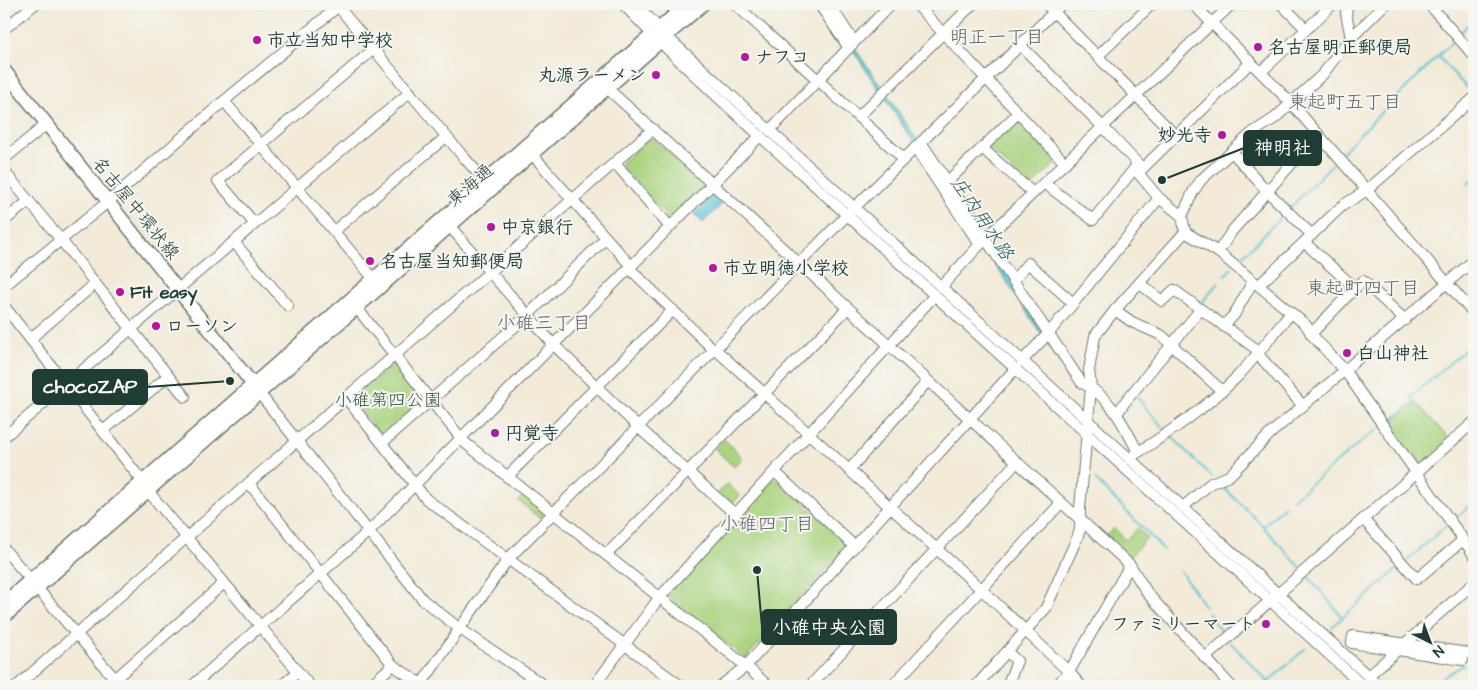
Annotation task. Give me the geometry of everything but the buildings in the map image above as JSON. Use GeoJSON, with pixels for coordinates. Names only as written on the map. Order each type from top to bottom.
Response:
{"type":"FeatureCollection","features":[{"type":"Feature","properties":{"kind":"main road","name":"東海通"},"geometry":{"type":"LineString","coordinates":[[256,389],[374,279],[532,154],[607,88],[659,36],[686,4]]}},
{"type":"Feature","properties":{"kind":"main road","name":"東海通"},"geometry":{"type":"LineString","coordinates":[[256,389],[356,307],[446,222],[485,181],[659,36],[704,4]]}},
{"type":"Feature","properties":{"kind":"main road","name":"名古屋中環状線"},"geometry":{"type":"LineString","coordinates":[[4,70],[256,389]]}},
{"type":"Feature","properties":{"kind":"main road"},"geometry":{"type":"LineString","coordinates":[[4,617],[34,584],[256,389]]}},
{"type":"Feature","properties":{"kind":"main road"},"geometry":{"type":"LineString","coordinates":[[4,603],[34,584]]}},
{"type":"Feature","properties":{"kind":"street"},"geometry":{"type":"LineString","coordinates":[[4,29],[35,4]]}},
{"type":"Feature","properties":{"kind":"street"},"geometry":{"type":"LineString","coordinates":[[623,4],[770,130],[935,295],[1088,421],[1183,507],[1362,683],[1379,686]]}},
{"type":"Feature","properties":{"kind":"street"},"geometry":{"type":"LineString","coordinates":[[636,4],[659,36],[760,136],[942,286],[1087,433],[1274,597]]}},
{"type":"Feature","properties":{"kind":"street"},"geometry":{"type":"LineString","coordinates":[[735,4],[904,159]]}},
{"type":"Feature","properties":{"kind":"street"},"geometry":{"type":"LineString","coordinates":[[819,4],[851,45]]}},
{"type":"Feature","properties":{"kind":"street"},"geometry":{"type":"LineString","coordinates":[[829,4],[851,45]]}},
{"type":"Feature","properties":{"kind":"street"},"geometry":{"type":"LineString","coordinates":[[770,130],[891,4]]}},
{"type":"Feature","properties":{"kind":"street"},"geometry":{"type":"LineString","coordinates":[[916,4],[1065,163]]}},
{"type":"Feature","properties":{"kind":"street"},"geometry":{"type":"LineString","coordinates":[[858,117],[973,4]]}},
{"type":"Feature","properties":{"kind":"street"},"geometry":{"type":"LineString","coordinates":[[249,483],[393,665],[421,685],[508,559],[851,211],[1020,45],[1050,8],[1062,4]]}},
{"type":"Feature","properties":{"kind":"street"},"geometry":{"type":"LineString","coordinates":[[1098,56],[1152,4]]}},
{"type":"Feature","properties":{"kind":"street"},"geometry":{"type":"LineString","coordinates":[[1193,4],[1292,104],[1474,314]]}},
{"type":"Feature","properties":{"kind":"street"},"geometry":{"type":"LineString","coordinates":[[942,286],[982,242],[1232,4]]}},
{"type":"Feature","properties":{"kind":"street"},"geometry":{"type":"LineString","coordinates":[[1281,4],[1306,29]]}},
{"type":"Feature","properties":{"kind":"street"},"geometry":{"type":"LineString","coordinates":[[1261,72],[1333,4]]}},
{"type":"Feature","properties":{"kind":"street"},"geometry":{"type":"LineString","coordinates":[[1348,4],[1346,13],[1351,38]]}},
{"type":"Feature","properties":{"kind":"street"},"geometry":{"type":"LineString","coordinates":[[976,686],[1046,608],[1077,538],[1091,391],[1088,370],[1095,336],[1184,232],[1182,216],[1201,180],[1252,133],[1275,118],[1324,74],[1351,38],[1385,4]]}},
{"type":"Feature","properties":{"kind":"street"},"geometry":{"type":"LineString","coordinates":[[1429,4],[1474,56]]}},
{"type":"Feature","properties":{"kind":"street"},"geometry":{"type":"LineString","coordinates":[[4,286],[109,201],[338,5],[446,137],[485,181]]}},
{"type":"Feature","properties":{"kind":"street"},"geometry":{"type":"LineString","coordinates":[[1050,8],[1176,136]]}},
{"type":"Feature","properties":{"kind":"street"},"geometry":{"type":"LineString","coordinates":[[1020,45],[1103,126],[1138,168],[1159,198],[1182,216]]}},
{"type":"Feature","properties":{"kind":"street"},"geometry":{"type":"LineString","coordinates":[[255,224],[218,181],[374,49]]}},
{"type":"Feature","properties":{"kind":"street"},"geometry":{"type":"LineString","coordinates":[[1044,183],[1093,220],[1138,168],[1176,136],[1251,62]]}},
{"type":"Feature","properties":{"kind":"street"},"geometry":{"type":"LineString","coordinates":[[607,88],[1130,565],[1148,594],[1231,686]]}},
{"type":"Feature","properties":{"kind":"street"},"geometry":{"type":"LineString","coordinates":[[4,437],[410,92]]}},
{"type":"Feature","properties":{"kind":"street"},"geometry":{"type":"LineString","coordinates":[[1223,326],[1234,315],[1256,283],[1308,239],[1342,206],[1367,190],[1474,98]]}},
{"type":"Feature","properties":{"kind":"street"},"geometry":{"type":"LineString","coordinates":[[224,101],[374,279]]}},
{"type":"Feature","properties":{"kind":"street"},"geometry":{"type":"LineString","coordinates":[[948,181],[1018,113]]}},
{"type":"Feature","properties":{"kind":"street"},"geometry":{"type":"LineString","coordinates":[[4,159],[47,124]]}},
{"type":"Feature","properties":{"kind":"street"},"geometry":{"type":"LineString","coordinates":[[17,686],[653,129]]}},
{"type":"Feature","properties":{"kind":"street"},"geometry":{"type":"LineString","coordinates":[[1218,252],[1232,231],[1318,134]]}},
{"type":"Feature","properties":{"kind":"street"},"geometry":{"type":"LineString","coordinates":[[192,686],[368,531],[760,136]]}},
{"type":"Feature","properties":{"kind":"street"},"geometry":{"type":"LineString","coordinates":[[334,231],[446,137]]}},
{"type":"Feature","properties":{"kind":"street"},"geometry":{"type":"LineString","coordinates":[[918,145],[948,181],[982,242]]}},
{"type":"Feature","properties":{"kind":"street"},"geometry":{"type":"LineString","coordinates":[[918,145],[982,242],[1014,280],[1047,336],[1081,382],[1091,391],[1102,396],[1118,414],[1138,452]]}},
{"type":"Feature","properties":{"kind":"street"},"geometry":{"type":"LineString","coordinates":[[982,148],[1033,193]]}},
{"type":"Feature","properties":{"kind":"street"},"geometry":{"type":"LineString","coordinates":[[1232,152],[1308,239],[1355,288]]}},
{"type":"Feature","properties":{"kind":"street"},"geometry":{"type":"LineString","coordinates":[[532,154],[630,267],[673,310],[981,589],[1069,672],[1081,686]]}},
{"type":"Feature","properties":{"kind":"street"},"geometry":{"type":"LineString","coordinates":[[614,163],[670,226]]}},
{"type":"Feature","properties":{"kind":"street"},"geometry":{"type":"LineString","coordinates":[[4,171],[185,397]]}},
{"type":"Feature","properties":{"kind":"street"},"geometry":{"type":"LineString","coordinates":[[721,686],[746,666],[1019,364],[1047,336],[1159,198]]}},
{"type":"Feature","properties":{"kind":"street"},"geometry":{"type":"LineString","coordinates":[[4,221],[29,201]]}},
{"type":"Feature","properties":{"kind":"street"},"geometry":{"type":"LineString","coordinates":[[446,222],[553,344],[638,427],[736,515]]}},
{"type":"Feature","properties":{"kind":"street"},"geometry":{"type":"LineString","coordinates":[[1184,232],[1218,252],[1306,325],[1311,334],[1345,371],[1474,556]]}},
{"type":"Feature","properties":{"kind":"street"},"geometry":{"type":"LineString","coordinates":[[382,443],[528,315],[606,238]]}},
{"type":"Feature","properties":{"kind":"street"},"geometry":{"type":"LineString","coordinates":[[234,242],[288,306]]}},
{"type":"Feature","properties":{"kind":"street"},"geometry":{"type":"LineString","coordinates":[[1183,507],[1211,483],[1229,476],[1271,433],[1474,260]]}},
{"type":"Feature","properties":{"kind":"street"},"geometry":{"type":"LineString","coordinates":[[1014,280],[1028,263],[1073,303]]}},
{"type":"Feature","properties":{"kind":"street"},"geometry":{"type":"LineString","coordinates":[[1311,334],[1363,281],[1405,320]]}},
{"type":"Feature","properties":{"kind":"street"},"geometry":{"type":"LineString","coordinates":[[1139,283],[1162,301],[1174,290],[1258,352],[1303,406]]}},
{"type":"Feature","properties":{"kind":"street"},"geometry":{"type":"LineString","coordinates":[[30,339],[96,284]]}},
{"type":"Feature","properties":{"kind":"street"},"geometry":{"type":"LineString","coordinates":[[594,686],[659,598],[935,295]]}},
{"type":"Feature","properties":{"kind":"street"},"geometry":{"type":"LineString","coordinates":[[4,306],[187,537],[310,686]]}},
{"type":"Feature","properties":{"kind":"street"},"geometry":{"type":"LineString","coordinates":[[356,307],[460,438],[746,666],[768,686]]}},
{"type":"Feature","properties":{"kind":"street"},"geometry":{"type":"LineString","coordinates":[[606,555],[848,308]]}},
{"type":"Feature","properties":{"kind":"street"},"geometry":{"type":"LineString","coordinates":[[507,477],[673,310]]}},
{"type":"Feature","properties":{"kind":"street"},"geometry":{"type":"LineString","coordinates":[[1116,310],[1132,322],[1161,335],[1222,391]]}},
{"type":"Feature","properties":{"kind":"street"},"geometry":{"type":"LineString","coordinates":[[1118,414],[1125,402],[1200,310]]}},
{"type":"Feature","properties":{"kind":"street"},"geometry":{"type":"LineString","coordinates":[[1129,458],[1167,434],[1222,391],[1238,376],[1292,313]]}},
{"type":"Feature","properties":{"kind":"street"},"geometry":{"type":"LineString","coordinates":[[103,431],[168,376]]}},
{"type":"Feature","properties":{"kind":"street"},"geometry":{"type":"LineString","coordinates":[[849,470],[928,381]]}},
{"type":"Feature","properties":{"kind":"street"},"geometry":{"type":"LineString","coordinates":[[256,389],[424,600],[460,629],[545,686]]}},
{"type":"Feature","properties":{"kind":"street"},"geometry":{"type":"LineString","coordinates":[[346,398],[426,499],[681,686]]}},
{"type":"Feature","properties":{"kind":"street"},"geometry":{"type":"LineString","coordinates":[[1205,658],[1474,422]]}},
{"type":"Feature","properties":{"kind":"street"},"geometry":{"type":"LineString","coordinates":[[810,686],[1017,462]]}},
{"type":"Feature","properties":{"kind":"street"},"geometry":{"type":"LineString","coordinates":[[775,472],[854,546]]}},
{"type":"Feature","properties":{"kind":"street"},"geometry":{"type":"LineString","coordinates":[[892,686],[1061,502]]}},
{"type":"Feature","properties":{"kind":"street"},"geometry":{"type":"LineString","coordinates":[[1363,518],[1417,579],[1463,540]]}},
{"type":"Feature","properties":{"kind":"street"},"geometry":{"type":"LineString","coordinates":[[5,552],[118,683]]}},
{"type":"Feature","properties":{"kind":"street"},"geometry":{"type":"LineString","coordinates":[[1056,686],[1069,672],[1130,565]]}},
{"type":"Feature","properties":{"kind":"street"},"geometry":{"type":"LineString","coordinates":[[107,686],[118,683],[224,582]]}},
{"type":"Feature","properties":{"kind":"street"},"geometry":{"type":"LineString","coordinates":[[1362,683],[1474,583]]}},
{"type":"Feature","properties":{"kind":"street"},"geometry":{"type":"LineString","coordinates":[[1402,646],[1474,654]]}},
{"type":"Feature","properties":{"kind":"street"},"geometry":{"type":"LineString","coordinates":[[1402,646],[1463,660]]}},
{"type":"Feature","properties":{"kind":"street"},"geometry":{"type":"LineString","coordinates":[[1007,652],[1017,661],[1007,686]]}},
{"type":"Feature","properties":{"kind":"street"},"geometry":{"type":"LineString","coordinates":[[369,686],[393,665]]}},
{"type":"Feature","properties":{"kind":"street"},"geometry":{"type":"LineString","coordinates":[[281,686],[298,672]]}},
{"type":"Feature","properties":{"kind":"green space"},"geometry":{"type":"Polygon","coordinates":[[[1018,120],[1055,160],[1055,164],[1033,185],[1028,186],[987,146],[1018,120]]]}},
{"type":"Feature","properties":{"kind":"green space"},"geometry":{"type":"Polygon","coordinates":[[[650,138],[653,138],[704,184],[704,188],[672,220],[669,220],[621,166],[622,162],[650,138]]]}},
{"type":"Feature","properties":{"kind":"green space","name":"小碓第四公園"},"geometry":{"type":"Polygon","coordinates":[[[393,363],[396,364],[424,399],[423,403],[385,435],[381,436],[354,401],[355,397],[393,363]]]}},
{"type":"Feature","properties":{"kind":"green space"},"geometry":{"type":"Polygon","coordinates":[[[1416,402],[1450,440],[1418,468],[1386,425],[1416,402]]]}},
{"type":"Feature","properties":{"kind":"green space"},"geometry":{"type":"Polygon","coordinates":[[[724,439],[743,458],[734,467],[715,449],[724,439]]]}},
{"type":"Feature","properties":{"kind":"green space"},"geometry":{"type":"Polygon","coordinates":[[[773,479],[777,479],[847,543],[847,547],[744,658],[668,597],[668,593],[773,479]]]}},
{"type":"Feature","properties":{"kind":"green space"},"geometry":{"type":"Polygon","coordinates":[[[728,484],[740,496],[730,505],[718,493],[728,484]]]}},
{"type":"Feature","properties":{"kind":"green space"},"geometry":{"type":"Polygon","coordinates":[[[524,494],[543,509],[544,513],[539,518],[519,501],[524,494]]]}},
{"type":"Feature","properties":{"kind":"green space"},"geometry":{"type":"Polygon","coordinates":[[[1114,528],[1126,540],[1138,528],[1147,538],[1128,559],[1104,538],[1114,528]]]}},
{"type":"Feature","properties":{"kind":"water"},"geometry":{"type":"Polygon","coordinates":[[[822,4],[825,4],[1088,390],[1111,410],[1128,439],[1125,439],[1108,410],[1074,384],[822,4]]]}},
{"type":"Feature","properties":{"kind":"water"},"geometry":{"type":"Polygon","coordinates":[[[713,195],[722,204],[703,223],[694,214],[713,195]]]}},
{"type":"Feature","properties":{"kind":"waterway"},"geometry":{"type":"LineString","coordinates":[[1460,33],[1474,18]]}},
{"type":"Feature","properties":{"kind":"waterway"},"geometry":{"type":"LineString","coordinates":[[1342,152],[1455,39]]}},
{"type":"Feature","properties":{"kind":"waterway"},"geometry":{"type":"LineString","coordinates":[[1438,56],[1473,95]]}},
{"type":"Feature","properties":{"kind":"waterway"},"geometry":{"type":"LineString","coordinates":[[1290,208],[1333,163]]}},
{"type":"Feature","properties":{"kind":"waterway"},"geometry":{"type":"LineString","coordinates":[[1468,184],[1474,178]]}},
{"type":"Feature","properties":{"kind":"waterway"},"geometry":{"type":"LineString","coordinates":[[1237,262],[1285,213]]}},
{"type":"Feature","properties":{"kind":"waterway"},"geometry":{"type":"LineString","coordinates":[[1225,275],[1232,268]]}},
{"type":"Feature","properties":{"kind":"waterway"},"geometry":{"type":"LineString","coordinates":[[1200,305],[1218,283]]}},
{"type":"Feature","properties":{"kind":"waterway"},"geometry":{"type":"LineString","coordinates":[[1386,424],[1415,402],[1411,397],[1474,342]]}},
{"type":"Feature","properties":{"kind":"waterway"},"geometry":{"type":"LineString","coordinates":[[1135,395],[1165,430]]}},
{"type":"Feature","properties":{"kind":"waterway"},"geometry":{"type":"LineString","coordinates":[[1293,499],[1368,436],[1380,429]]}},
{"type":"Feature","properties":{"kind":"waterway"},"geometry":{"type":"LineString","coordinates":[[1170,435],[1212,477]]}},
{"type":"Feature","properties":{"kind":"waterway"},"geometry":{"type":"LineString","coordinates":[[1096,480],[1164,550]]}},
{"type":"Feature","properties":{"kind":"waterway"},"geometry":{"type":"LineString","coordinates":[[1219,483],[1258,521],[1301,568]]}},
{"type":"Feature","properties":{"kind":"waterway"},"geometry":{"type":"LineString","coordinates":[[1453,520],[1474,502]]}},
{"type":"Feature","properties":{"kind":"waterway"},"geometry":{"type":"LineString","coordinates":[[1263,526],[1286,505]]}},
{"type":"Feature","properties":{"kind":"waterway"},"geometry":{"type":"LineString","coordinates":[[1407,561],[1448,524]]}},
{"type":"Feature","properties":{"kind":"waterway"},"geometry":{"type":"LineString","coordinates":[[1332,627],[1401,566]]}},
{"type":"Feature","properties":{"kind":"waterway"},"geometry":{"type":"LineString","coordinates":[[1181,572],[1205,607]]}},
{"type":"Feature","properties":{"kind":"waterway"},"geometry":{"type":"LineString","coordinates":[[1307,575],[1342,617]]}},
{"type":"Feature","properties":{"kind":"waterway"},"geometry":{"type":"LineString","coordinates":[[1208,613],[1224,636]]}},
{"type":"Feature","properties":{"kind":"waterway"},"geometry":{"type":"LineString","coordinates":[[1230,642],[1272,686]]}},
{"type":"Feature","properties":{"kind":"waterway"},"geometry":{"type":"LineString","coordinates":[[1268,682],[1305,649]]}},
{"type":"Feature","properties":{"kind":"waterway"},"geometry":{"type":"LineString","coordinates":[[1429,686],[1463,665]]}},
{"type":"Feature","properties":{"kind":"place","name":"市立当知中学校"},"geometry":{"type":"Point","coordinates":[257,40]}},
{"type":"Feature","properties":{"kind":"place","name":"名古屋明正郵便局"},"geometry":{"type":"Point","coordinates":[1258,47]}},
{"type":"Feature","properties":{"kind":"place","name":"ナフコ"},"geometry":{"type":"Point","coordinates":[745,57]}},
{"type":"Feature","properties":{"kind":"place","name":"丸源ラーメン"},"geometry":{"type":"Point","coordinates":[656,75]}},
{"type":"Feature","properties":{"kind":"place","name":"妙光寺"},"geometry":{"type":"Point","coordinates":[1222,135]}},
{"type":"Feature","properties":{"kind":"place","name":"神明社"},"geometry":{"type":"Point","coordinates":[1162,180]}},
{"type":"Feature","properties":{"kind":"place","name":"中京銀行"},"geometry":{"type":"Point","coordinates":[491,227]}},
{"type":"Feature","properties":{"kind":"place","name":"名古屋当知郵便局"},"geometry":{"type":"Point","coordinates":[370,261]}},
{"type":"Feature","properties":{"kind":"place","name":"市立明徳小学校"},"geometry":{"type":"Point","coordinates":[713,268]}},
{"type":"Feature","properties":{"kind":"place","name":"Fit easy"},"geometry":{"type":"Point","coordinates":[120,292]}},
{"type":"Feature","properties":{"kind":"place","name":"ローソン"},"geometry":{"type":"Point","coordinates":[156,326]}},
{"type":"Feature","properties":{"kind":"place","name":"白山神社"},"geometry":{"type":"Point","coordinates":[1347,353]}},
{"type":"Feature","properties":{"kind":"place","name":"chocoZAP"},"geometry":{"type":"Point","coordinates":[230,381]}},
{"type":"Feature","properties":{"kind":"place","name":"円覚寺"},"geometry":{"type":"Point","coordinates":[495,433]}},
{"type":"Feature","properties":{"kind":"place","name":"小碓中央公園"},"geometry":{"type":"Point","coordinates":[757,570]}},
{"type":"Feature","properties":{"kind":"place","name":"ファミリーマート"},"geometry":{"type":"Point","coordinates":[1266,624]}},
{"type":"Feature","properties":{"kind":"district","name":"明正一丁目"},"geometry":{"type":"Point","coordinates":[997,36]}},
{"type":"Feature","properties":{"kind":"district","name":"東起町五丁目"},"geometry":{"type":"Point","coordinates":[1345,101]}},
{"type":"Feature","properties":{"kind":"district","name":"東起町四丁目"},"geometry":{"type":"Point","coordinates":[1363,287]}},
{"type":"Feature","properties":{"kind":"district","name":"小碓三丁目"},"geometry":{"type":"Point","coordinates":[544,322]}},
{"type":"Feature","properties":{"kind":"district","name":"小碓四丁目"},"geometry":{"type":"Point","coordinates":[767,523]}},
{"type":"Feature","properties":{"kind":"water label","name":"庄内用水路"},"geometry":{"type":"Point","coordinates":[983,218]}}]}
